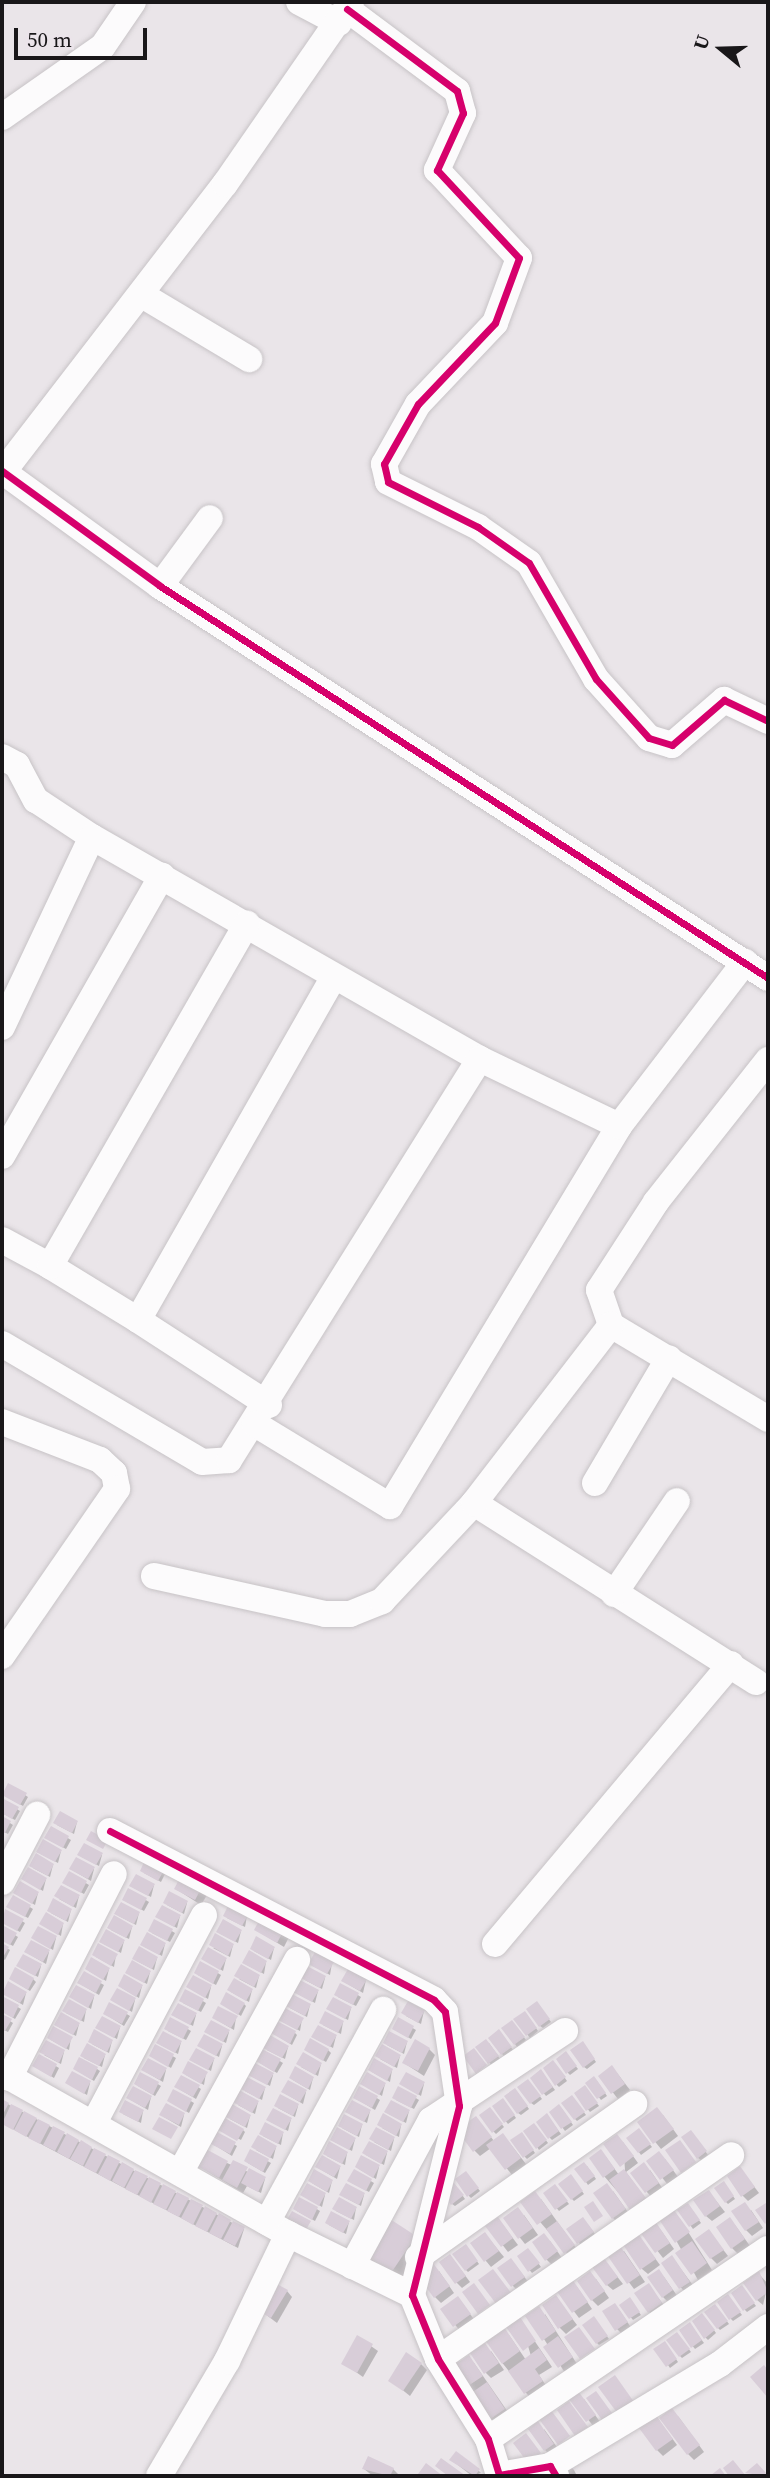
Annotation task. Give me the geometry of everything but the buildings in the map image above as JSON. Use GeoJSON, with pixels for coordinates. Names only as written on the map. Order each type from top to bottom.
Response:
{"type":"FeatureCollection","features":[{"type":"Feature","properties":{"kind":"street"},"geometry":{"type":"LineString","coordinates":[[2,117],[103,46],[133,2]]}},
{"type":"Feature","properties":{"kind":"street"},"geometry":{"type":"LineString","coordinates":[[299,2],[346,11],[457,90],[461,121],[437,170],[519,258],[488,332],[418,404],[384,464],[388,482],[478,527],[528,563],[596,679],[649,738],[672,745],[724,700],[768,721]]}},
{"type":"Feature","properties":{"kind":"street"},"geometry":{"type":"LineString","coordinates":[[2,1240],[138,1320],[390,1506],[619,1126],[761,970],[160,586],[2,472],[142,295],[346,11]]}},
{"type":"Feature","properties":{"kind":"street"},"geometry":{"type":"LineString","coordinates":[[142,295],[249,359]]}},
{"type":"Feature","properties":{"kind":"street"},"geometry":{"type":"LineString","coordinates":[[160,586],[210,518]]}},
{"type":"Feature","properties":{"kind":"street"},"geometry":{"type":"LineString","coordinates":[[2,757],[24,774],[36,800],[92,837],[480,1059],[619,1126]]}},
{"type":"Feature","properties":{"kind":"street"},"geometry":{"type":"LineString","coordinates":[[2,1027],[92,837]]}},
{"type":"Feature","properties":{"kind":"street"},"geometry":{"type":"LineString","coordinates":[[2,1157],[162,875]]}},
{"type":"Feature","properties":{"kind":"street"},"geometry":{"type":"LineString","coordinates":[[50,1266],[247,924]]}},
{"type":"Feature","properties":{"kind":"street"},"geometry":{"type":"LineString","coordinates":[[138,1320],[334,977]]}},
{"type":"Feature","properties":{"kind":"street"},"geometry":{"type":"LineString","coordinates":[[2,1344],[209,1465],[229,1460],[262,1414],[480,1059]]}},
{"type":"Feature","properties":{"kind":"street"},"geometry":{"type":"LineString","coordinates":[[768,1060],[601,1281],[611,1325],[768,1419]]}},
{"type":"Feature","properties":{"kind":"street"},"geometry":{"type":"LineString","coordinates":[[154,1576],[350,1614],[382,1601],[474,1503],[611,1325]]}},
{"type":"Feature","properties":{"kind":"street"},"geometry":{"type":"LineString","coordinates":[[595,1483],[669,1358]]}},
{"type":"Feature","properties":{"kind":"street"},"geometry":{"type":"LineString","coordinates":[[2,1422],[100,1460],[114,1473],[117,1489],[2,1656]]}},
{"type":"Feature","properties":{"kind":"street"},"geometry":{"type":"LineString","coordinates":[[614,1594],[677,1501]]}},
{"type":"Feature","properties":{"kind":"street"},"geometry":{"type":"LineString","coordinates":[[474,1503],[614,1594],[732,1664],[756,1682]]}},
{"type":"Feature","properties":{"kind":"street"},"geometry":{"type":"LineString","coordinates":[[495,1944],[732,1664]]}},
{"type":"Feature","properties":{"kind":"street"},"geometry":{"type":"LineString","coordinates":[[2,1882],[37,1815]]}},
{"type":"Feature","properties":{"kind":"street"},"geometry":{"type":"LineString","coordinates":[[110,1831],[440,2005],[458,2106],[418,2257],[412,2295],[438,2359],[488,2439],[499,2476],[553,2471],[720,2364],[768,2327]]}},
{"type":"Feature","properties":{"kind":"street"},"geometry":{"type":"LineString","coordinates":[[114,1874],[6,2075],[181,2171],[277,2228],[412,2295]]}},
{"type":"Feature","properties":{"kind":"street"},"geometry":{"type":"LineString","coordinates":[[94,2123],[204,1915]]}},
{"type":"Feature","properties":{"kind":"street"},"geometry":{"type":"LineString","coordinates":[[181,2171],[297,1960]]}},
{"type":"Feature","properties":{"kind":"street"},"geometry":{"type":"LineString","coordinates":[[159,2476],[227,2361],[277,2228],[383,2010]]}},
{"type":"Feature","properties":{"kind":"street"},"geometry":{"type":"LineString","coordinates":[[352,2266],[422,2132],[439,2113],[458,2106],[565,2031]]}},
{"type":"Feature","properties":{"kind":"street"},"geometry":{"type":"LineString","coordinates":[[418,2257],[634,2104]]}},
{"type":"Feature","properties":{"kind":"street"},"geometry":{"type":"LineString","coordinates":[[438,2359],[731,2155]]}},
{"type":"Feature","properties":{"kind":"street"},"geometry":{"type":"LineString","coordinates":[[488,2439],[768,2249]]}},
{"type":"Feature","properties":{"kind":"cycle path"},"geometry":{"type":"LineString","coordinates":[[347,9],[457,91],[463,113],[437,170],[519,258],[495,323],[418,404],[384,464],[388,482],[478,527],[529,563],[596,679],[649,738],[672,745],[724,700],[768,721]]}},
{"type":"Feature","properties":{"kind":"cycle path"},"geometry":{"type":"LineString","coordinates":[[2,471],[160,586],[768,978]]}},
{"type":"Feature","properties":{"kind":"cycle path"},"geometry":{"type":"LineString","coordinates":[[110,1831],[434,2000],[445,2012],[459,2106],[412,2295],[438,2359],[488,2439],[499,2475],[550,2466],[556,2476]]}}]}
